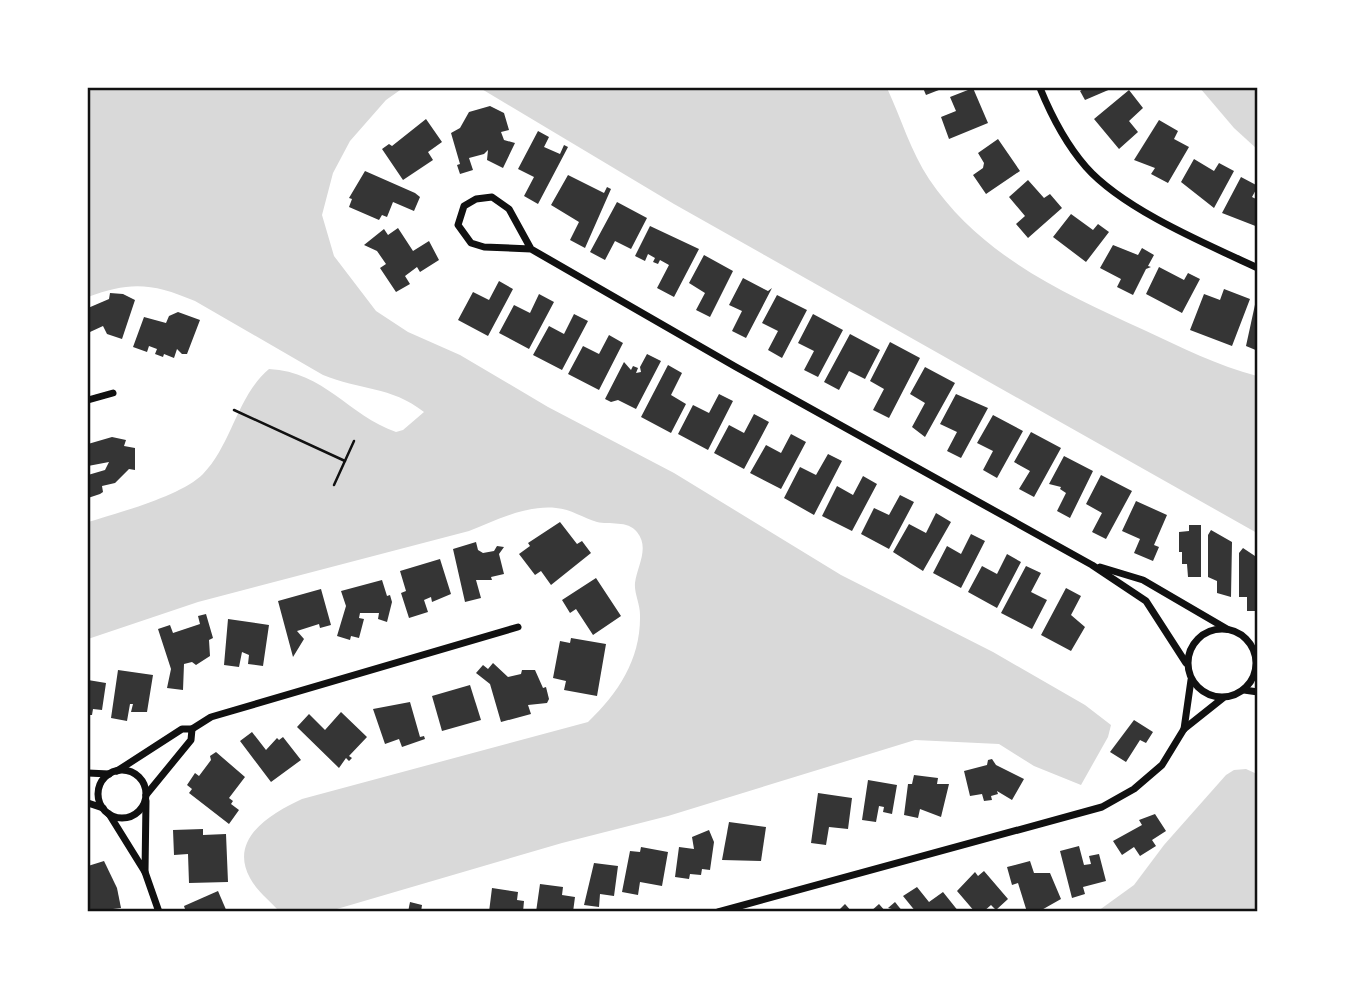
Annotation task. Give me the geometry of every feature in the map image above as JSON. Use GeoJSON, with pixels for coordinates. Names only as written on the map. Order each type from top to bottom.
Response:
{"type":"FeatureCollection","features":[{"type":"Feature","properties":{"kind":"street"},"geometry":{"type":"LineString","coordinates":[[1040,88],[1052,118],[1086,167],[1135,205],[1192,238],[1258,268]]}},
{"type":"Feature","properties":{"kind":"street"},"geometry":{"type":"LineString","coordinates":[[531,249],[509,209],[492,197],[477,199],[464,206],[458,225],[471,243],[484,247],[531,249],[736,368],[1093,565],[1146,601],[1186,663],[1191,680],[1184,729]]}},
{"type":"Feature","properties":{"kind":"street"},"geometry":{"type":"LineString","coordinates":[[88,400],[113,393]]}},
{"type":"Feature","properties":{"kind":"street"},"geometry":{"type":"LineString","coordinates":[[1093,565],[1143,580],[1258,646]]}},
{"type":"Feature","properties":{"kind":"street"},"geometry":{"type":"LineString","coordinates":[[159,912],[145,872],[106,811],[99,793],[104,779],[182,729],[192,729],[211,718],[518,627]]}},
{"type":"Feature","properties":{"kind":"street"},"geometry":{"type":"LineString","coordinates":[[1186,663],[1197,639],[1217,629],[1228,629]]}},
{"type":"Feature","properties":{"kind":"street"},"geometry":{"type":"LineString","coordinates":[[1244,690],[1255,672],[1254,650],[1248,640]]}},
{"type":"Feature","properties":{"kind":"street"},"geometry":{"type":"LineString","coordinates":[[1191,680],[1205,693],[1223,698]]}},
{"type":"Feature","properties":{"kind":"street"},"geometry":{"type":"LineString","coordinates":[[718,912],[1102,807],[1134,789],[1162,765],[1184,729],[1223,698],[1244,690],[1258,692]]}},
{"type":"Feature","properties":{"kind":"street"},"geometry":{"type":"LineString","coordinates":[[88,803],[116,817],[131,816],[143,806],[146,797],[191,740],[192,729]]}},
{"type":"Feature","properties":{"kind":"street"},"geometry":{"type":"LineString","coordinates":[[88,773],[125,770],[139,777],[146,797],[145,872]]}},
{"type":"Feature","properties":{"kind":"path"},"geometry":{"type":"LineString","coordinates":[[234,410],[345,461]]}},
{"type":"Feature","properties":{"kind":"path"},"geometry":{"type":"LineString","coordinates":[[334,485],[354,441]]}},
{"type":"Feature","properties":{"kind":"shaded area"},"geometry":{"type":"Polygon","coordinates":[[[88,88],[403,88],[386,100],[350,141],[333,173],[322,215],[334,256],[376,311],[408,332],[460,355],[548,407],[674,473],[841,575],[993,652],[1085,705],[1111,725],[1108,737],[1081,785],[1034,766],[999,744],[915,740],[668,816],[562,843],[330,911],[279,911],[259,891],[245,864],[249,839],[256,829],[278,812],[302,799],[588,722],[599,711],[626,674],[637,646],[640,615],[635,583],[643,551],[641,538],[629,526],[597,522],[561,509],[534,509],[511,514],[469,531],[198,602],[88,639],[88,522],[132,509],[180,490],[203,474],[221,449],[249,393],[269,369],[306,378],[379,425],[396,432],[403,430],[424,412],[399,397],[323,375],[180,295],[154,288],[129,286],[88,297],[88,88]]]}},
{"type":"Feature","properties":{"kind":"shaded area"},"geometry":{"type":"Polygon","coordinates":[[[480,88],[887,88],[911,146],[929,179],[973,230],[999,251],[1026,270],[1084,302],[1200,356],[1257,376],[1257,533],[674,204],[480,88]]]}},
{"type":"Feature","properties":{"kind":"shaded area"},"geometry":{"type":"Polygon","coordinates":[[[1200,88],[1257,88],[1257,149],[1234,128],[1200,88]]]}},
{"type":"Feature","properties":{"kind":"shaded area"},"geometry":{"type":"Polygon","coordinates":[[[1246,769],[1257,774],[1257,911],[1098,911],[1134,885],[1164,845],[1226,775],[1234,770],[1246,769]]]}},
{"type":"Feature","properties":{"kind":"building"},"geometry":{"type":"Polygon","coordinates":[[[923,88],[944,88],[926,95],[923,88]]]}},
{"type":"Feature","properties":{"kind":"building"},"geometry":{"type":"Polygon","coordinates":[[[973,88],[988,123],[949,139],[941,117],[956,111],[950,97],[973,88]]]}},
{"type":"Feature","properties":{"kind":"building"},"geometry":{"type":"Polygon","coordinates":[[[1085,88],[1113,88],[1085,100],[1080,91],[1085,88]]]}},
{"type":"Feature","properties":{"kind":"building"},"geometry":{"type":"Polygon","coordinates":[[[1129,90],[1143,108],[1129,121],[1138,132],[1119,149],[1094,119],[1129,90]]]}},
{"type":"Feature","properties":{"kind":"building"},"geometry":{"type":"Polygon","coordinates":[[[490,106],[504,113],[509,130],[501,132],[504,140],[515,143],[503,168],[487,160],[488,150],[484,154],[469,158],[473,170],[460,174],[457,165],[460,164],[451,133],[460,128],[469,112],[490,106]]]}},
{"type":"Feature","properties":{"kind":"building"},"geometry":{"type":"Polygon","coordinates":[[[426,119],[442,142],[428,152],[433,160],[403,180],[382,149],[389,144],[392,146],[426,119]]]}},
{"type":"Feature","properties":{"kind":"building"},"geometry":{"type":"Polygon","coordinates":[[[1159,120],[1178,131],[1174,139],[1189,147],[1168,183],[1151,174],[1155,168],[1134,160],[1159,120]]]}},
{"type":"Feature","properties":{"kind":"building"},"geometry":{"type":"Polygon","coordinates":[[[538,131],[549,137],[544,147],[560,154],[564,145],[568,147],[538,204],[524,196],[534,177],[518,169],[538,131]]]}},
{"type":"Feature","properties":{"kind":"building"},"geometry":{"type":"Polygon","coordinates":[[[998,139],[1020,171],[986,194],[973,175],[983,168],[984,163],[978,153],[998,139]]]}},
{"type":"Feature","properties":{"kind":"building"},"geometry":{"type":"Polygon","coordinates":[[[1194,159],[1214,171],[1219,163],[1234,171],[1214,208],[1181,182],[1194,159]]]}},
{"type":"Feature","properties":{"kind":"building"},"geometry":{"type":"Polygon","coordinates":[[[365,171],[420,197],[414,211],[393,202],[387,217],[382,215],[379,220],[349,207],[352,199],[349,198],[365,171]]]}},
{"type":"Feature","properties":{"kind":"building"},"geometry":{"type":"Polygon","coordinates":[[[568,175],[604,193],[607,187],[611,189],[585,248],[570,240],[579,222],[551,205],[568,175]]]}},
{"type":"Feature","properties":{"kind":"building"},"geometry":{"type":"Polygon","coordinates":[[[1241,177],[1258,186],[1252,197],[1258,200],[1258,227],[1222,213],[1241,177]]]}},
{"type":"Feature","properties":{"kind":"building"},"geometry":{"type":"Polygon","coordinates":[[[1028,180],[1044,198],[1050,194],[1062,208],[1028,238],[1016,224],[1025,216],[1009,197],[1028,180]]]}},
{"type":"Feature","properties":{"kind":"building"},"geometry":{"type":"Polygon","coordinates":[[[617,202],[647,218],[631,249],[615,241],[605,260],[590,252],[617,202]]]}},
{"type":"Feature","properties":{"kind":"building"},"geometry":{"type":"Polygon","coordinates":[[[1071,214],[1093,230],[1098,224],[1109,232],[1086,262],[1053,237],[1071,214]]]}},
{"type":"Feature","properties":{"kind":"building"},"geometry":{"type":"Polygon","coordinates":[[[650,226],[699,249],[674,297],[657,288],[669,265],[660,260],[658,264],[653,262],[655,258],[648,254],[645,261],[635,256],[650,226]]]}},
{"type":"Feature","properties":{"kind":"building"},"geometry":{"type":"Polygon","coordinates":[[[398,228],[413,251],[429,241],[439,260],[420,272],[417,267],[405,276],[410,284],[396,292],[380,268],[386,264],[377,251],[364,245],[384,229],[388,235],[398,228]]]}},
{"type":"Feature","properties":{"kind":"building"},"geometry":{"type":"Polygon","coordinates":[[[1113,245],[1138,255],[1142,248],[1154,255],[1148,266],[1151,267],[1146,269],[1133,295],[1117,287],[1121,279],[1100,268],[1113,245]]]}},
{"type":"Feature","properties":{"kind":"building"},"geometry":{"type":"Polygon","coordinates":[[[704,255],[733,271],[710,317],[696,310],[705,293],[689,283],[704,255]]]}},
{"type":"Feature","properties":{"kind":"building"},"geometry":{"type":"Polygon","coordinates":[[[1159,267],[1184,280],[1188,273],[1200,279],[1182,313],[1146,294],[1159,267]]]}},
{"type":"Feature","properties":{"kind":"building"},"geometry":{"type":"Polygon","coordinates":[[[743,278],[768,291],[772,288],[746,338],[732,331],[742,311],[729,305],[743,278]]]}},
{"type":"Feature","properties":{"kind":"building"},"geometry":{"type":"Polygon","coordinates":[[[499,281],[513,289],[488,336],[458,320],[473,292],[489,300],[499,281]]]}},
{"type":"Feature","properties":{"kind":"building"},"geometry":{"type":"Polygon","coordinates":[[[1224,289],[1250,299],[1232,346],[1190,330],[1204,294],[1220,300],[1224,289]]]}},
{"type":"Feature","properties":{"kind":"building"},"geometry":{"type":"Polygon","coordinates":[[[110,293],[123,294],[135,300],[122,339],[107,334],[103,326],[90,332],[88,327],[88,308],[109,299],[110,293]]]}},
{"type":"Feature","properties":{"kind":"building"},"geometry":{"type":"Polygon","coordinates":[[[539,294],[554,302],[529,349],[499,333],[514,305],[530,313],[539,294]]]}},
{"type":"Feature","properties":{"kind":"building"},"geometry":{"type":"Polygon","coordinates":[[[777,295],[807,310],[782,358],[768,350],[778,331],[762,323],[777,295]]]}},
{"type":"Feature","properties":{"kind":"building"},"geometry":{"type":"Polygon","coordinates":[[[1258,300],[1258,351],[1246,346],[1258,300]]]}},
{"type":"Feature","properties":{"kind":"building"},"geometry":{"type":"Polygon","coordinates":[[[178,312],[200,320],[187,354],[182,354],[177,349],[174,358],[164,354],[163,357],[155,354],[157,349],[149,346],[147,352],[133,347],[144,317],[166,323],[169,316],[178,312]]]}},
{"type":"Feature","properties":{"kind":"building"},"geometry":{"type":"Polygon","coordinates":[[[574,314],[588,321],[562,370],[533,355],[549,326],[564,334],[574,314]]]}},
{"type":"Feature","properties":{"kind":"building"},"geometry":{"type":"Polygon","coordinates":[[[813,314],[843,330],[818,377],[804,370],[814,351],[798,343],[813,314]]]}},
{"type":"Feature","properties":{"kind":"building"},"geometry":{"type":"Polygon","coordinates":[[[850,334],[880,350],[865,379],[849,371],[839,390],[824,382],[850,334]]]}},
{"type":"Feature","properties":{"kind":"building"},"geometry":{"type":"Polygon","coordinates":[[[609,335],[623,343],[599,390],[568,374],[583,346],[599,354],[609,335]]]}},
{"type":"Feature","properties":{"kind":"building"},"geometry":{"type":"Polygon","coordinates":[[[890,342],[920,358],[889,418],[873,410],[884,389],[870,381],[890,342]]]}},
{"type":"Feature","properties":{"kind":"building"},"geometry":{"type":"Polygon","coordinates":[[[647,354],[661,361],[636,409],[618,400],[611,402],[605,399],[624,362],[631,370],[633,366],[638,368],[636,373],[641,372],[640,367],[647,354]]]}},
{"type":"Feature","properties":{"kind":"building"},"geometry":{"type":"Polygon","coordinates":[[[668,365],[682,373],[671,395],[686,404],[671,433],[641,417],[668,365]]]}},
{"type":"Feature","properties":{"kind":"building"},"geometry":{"type":"Polygon","coordinates":[[[925,367],[955,383],[925,437],[912,427],[925,403],[910,394],[925,367]]]}},
{"type":"Feature","properties":{"kind":"building"},"geometry":{"type":"Polygon","coordinates":[[[719,394],[733,401],[708,450],[678,434],[693,405],[709,413],[719,394]]]}},
{"type":"Feature","properties":{"kind":"building"},"geometry":{"type":"Polygon","coordinates":[[[956,394],[988,408],[961,458],[947,451],[957,432],[940,424],[956,394]]]}},
{"type":"Feature","properties":{"kind":"building"},"geometry":{"type":"Polygon","coordinates":[[[754,414],[769,422],[744,469],[714,453],[729,425],[744,433],[754,414]]]}},
{"type":"Feature","properties":{"kind":"building"},"geometry":{"type":"Polygon","coordinates":[[[993,415],[1023,431],[997,478],[983,470],[993,451],[977,443],[993,415]]]}},
{"type":"Feature","properties":{"kind":"building"},"geometry":{"type":"Polygon","coordinates":[[[1031,432],[1061,448],[1034,497],[1019,489],[1030,471],[1014,462],[1031,432]]]}},
{"type":"Feature","properties":{"kind":"building"},"geometry":{"type":"Polygon","coordinates":[[[791,434],[806,442],[781,489],[750,473],[766,445],[781,453],[791,434]]]}},
{"type":"Feature","properties":{"kind":"building"},"geometry":{"type":"Polygon","coordinates":[[[112,437],[126,440],[124,446],[135,448],[135,470],[129,469],[115,483],[102,486],[103,492],[88,498],[88,475],[105,470],[109,462],[88,466],[88,444],[112,437]]]}},
{"type":"Feature","properties":{"kind":"building"},"geometry":{"type":"Polygon","coordinates":[[[828,454],[842,461],[814,515],[784,498],[800,467],[816,475],[828,454]]]}},
{"type":"Feature","properties":{"kind":"building"},"geometry":{"type":"Polygon","coordinates":[[[1064,456],[1093,471],[1070,518],[1057,511],[1066,493],[1061,487],[1049,484],[1064,456]]]}},
{"type":"Feature","properties":{"kind":"building"},"geometry":{"type":"Polygon","coordinates":[[[1101,475],[1132,491],[1106,539],[1092,532],[1102,513],[1086,504],[1101,475]]]}},
{"type":"Feature","properties":{"kind":"building"},"geometry":{"type":"Polygon","coordinates":[[[863,476],[877,484],[852,531],[822,516],[837,486],[853,495],[863,476]]]}},
{"type":"Feature","properties":{"kind":"building"},"geometry":{"type":"Polygon","coordinates":[[[900,495],[914,502],[889,549],[861,534],[874,508],[889,515],[900,495]]]}},
{"type":"Feature","properties":{"kind":"building"},"geometry":{"type":"Polygon","coordinates":[[[1136,501],[1167,515],[1154,545],[1159,547],[1153,561],[1134,553],[1140,539],[1122,531],[1136,501]]]}},
{"type":"Feature","properties":{"kind":"building"},"geometry":{"type":"Polygon","coordinates":[[[936,513],[951,522],[923,571],[893,552],[909,524],[926,533],[936,513]]]}},
{"type":"Feature","properties":{"kind":"building"},"geometry":{"type":"Polygon","coordinates":[[[560,522],[577,544],[582,541],[591,553],[551,585],[541,571],[535,575],[519,554],[530,546],[528,543],[560,522]]]}},
{"type":"Feature","properties":{"kind":"building"},"geometry":{"type":"Polygon","coordinates":[[[1189,525],[1201,525],[1201,577],[1188,577],[1187,564],[1182,564],[1182,552],[1179,552],[1179,532],[1189,531],[1189,525]]]}},
{"type":"Feature","properties":{"kind":"building"},"geometry":{"type":"Polygon","coordinates":[[[1211,530],[1232,542],[1231,597],[1217,593],[1217,581],[1208,577],[1208,535],[1211,530]]]}},
{"type":"Feature","properties":{"kind":"building"},"geometry":{"type":"Polygon","coordinates":[[[971,534],[985,541],[961,588],[933,573],[947,546],[961,554],[971,534]]]}},
{"type":"Feature","properties":{"kind":"building"},"geometry":{"type":"Polygon","coordinates":[[[476,542],[478,550],[483,553],[494,551],[497,546],[504,547],[499,554],[504,574],[491,577],[492,580],[476,580],[481,598],[465,602],[453,549],[476,542]]]}},
{"type":"Feature","properties":{"kind":"building"},"geometry":{"type":"Polygon","coordinates":[[[1243,548],[1258,558],[1258,611],[1247,611],[1247,597],[1239,597],[1239,553],[1243,548]]]}},
{"type":"Feature","properties":{"kind":"building"},"geometry":{"type":"Polygon","coordinates":[[[1007,554],[1021,562],[997,608],[968,592],[982,566],[997,574],[1007,554]]]}},
{"type":"Feature","properties":{"kind":"building"},"geometry":{"type":"Polygon","coordinates":[[[440,559],[451,594],[432,602],[431,597],[424,600],[428,612],[409,618],[401,593],[406,591],[400,571],[440,559]]]}},
{"type":"Feature","properties":{"kind":"building"},"geometry":{"type":"Polygon","coordinates":[[[1026,566],[1041,573],[1031,592],[1047,600],[1032,629],[1001,613],[1026,566]]]}},
{"type":"Feature","properties":{"kind":"building"},"geometry":{"type":"Polygon","coordinates":[[[596,578],[621,616],[593,635],[576,609],[570,613],[562,600],[596,578]]]}},
{"type":"Feature","properties":{"kind":"building"},"geometry":{"type":"Polygon","coordinates":[[[382,580],[392,602],[387,622],[378,619],[379,613],[360,613],[359,618],[364,619],[359,638],[351,636],[350,640],[337,636],[346,606],[341,591],[382,580]]]}},
{"type":"Feature","properties":{"kind":"building"},"geometry":{"type":"Polygon","coordinates":[[[1066,588],[1081,596],[1071,615],[1085,627],[1071,651],[1041,635],[1066,588]]]}},
{"type":"Feature","properties":{"kind":"building"},"geometry":{"type":"Polygon","coordinates":[[[321,589],[331,625],[320,628],[319,624],[297,631],[304,639],[293,657],[278,601],[321,589]]]}},
{"type":"Feature","properties":{"kind":"building"},"geometry":{"type":"Polygon","coordinates":[[[206,614],[213,638],[209,640],[210,656],[196,665],[192,662],[184,664],[183,690],[167,688],[171,669],[158,629],[170,625],[173,633],[200,624],[198,616],[206,614]]]}},
{"type":"Feature","properties":{"kind":"building"},"geometry":{"type":"Polygon","coordinates":[[[228,619],[269,625],[263,666],[248,664],[249,655],[242,652],[239,667],[224,665],[228,619]]]}},
{"type":"Feature","properties":{"kind":"building"},"geometry":{"type":"Polygon","coordinates":[[[571,638],[606,644],[597,696],[564,690],[566,681],[553,678],[560,641],[570,643],[571,638]]]}},
{"type":"Feature","properties":{"kind":"building"},"geometry":{"type":"Polygon","coordinates":[[[493,663],[508,677],[521,674],[522,670],[535,670],[543,688],[546,687],[549,699],[547,703],[528,705],[531,714],[501,722],[490,684],[476,673],[483,665],[488,669],[493,663]]]}},
{"type":"Feature","properties":{"kind":"building"},"geometry":{"type":"Polygon","coordinates":[[[118,670],[153,675],[147,712],[131,712],[133,704],[130,704],[127,721],[111,718],[118,670]]]}},
{"type":"Feature","properties":{"kind":"building"},"geometry":{"type":"Polygon","coordinates":[[[88,680],[106,683],[102,710],[93,709],[92,715],[88,715],[88,680]]]}},
{"type":"Feature","properties":{"kind":"building"},"geometry":{"type":"Polygon","coordinates":[[[470,685],[481,720],[442,731],[432,696],[470,685]]]}},
{"type":"Feature","properties":{"kind":"building"},"geometry":{"type":"Polygon","coordinates":[[[410,702],[420,737],[424,736],[425,739],[402,747],[399,739],[385,744],[373,709],[410,702]]]}},
{"type":"Feature","properties":{"kind":"building"},"geometry":{"type":"Polygon","coordinates":[[[341,712],[367,737],[349,756],[352,758],[349,761],[346,758],[339,768],[297,727],[309,714],[325,730],[341,712]]]}},
{"type":"Feature","properties":{"kind":"building"},"geometry":{"type":"Polygon","coordinates":[[[1134,720],[1153,732],[1146,743],[1140,740],[1126,762],[1110,752],[1134,720]]]}},
{"type":"Feature","properties":{"kind":"building"},"geometry":{"type":"Polygon","coordinates":[[[252,732],[266,750],[277,738],[279,740],[283,737],[301,760],[271,782],[240,741],[252,732]]]}},
{"type":"Feature","properties":{"kind":"building"},"geometry":{"type":"Polygon","coordinates":[[[216,752],[245,777],[229,798],[233,801],[231,804],[239,810],[229,824],[189,793],[192,789],[187,785],[195,773],[199,776],[211,760],[210,756],[216,752]]]}},
{"type":"Feature","properties":{"kind":"building"},"geometry":{"type":"Polygon","coordinates":[[[992,759],[996,765],[1024,779],[1012,800],[997,791],[998,794],[991,796],[992,800],[984,801],[982,794],[970,796],[964,771],[987,765],[988,760],[992,759]]]}},
{"type":"Feature","properties":{"kind":"building"},"geometry":{"type":"Polygon","coordinates":[[[914,775],[938,778],[937,784],[949,784],[941,817],[920,809],[918,818],[904,815],[908,784],[912,784],[914,775]]]}},
{"type":"Feature","properties":{"kind":"building"},"geometry":{"type":"Polygon","coordinates":[[[868,780],[897,785],[892,814],[883,812],[884,807],[879,806],[876,822],[862,820],[868,780]]]}},
{"type":"Feature","properties":{"kind":"building"},"geometry":{"type":"Polygon","coordinates":[[[818,793],[852,798],[848,829],[829,827],[826,845],[811,843],[818,793]]]}},
{"type":"Feature","properties":{"kind":"building"},"geometry":{"type":"Polygon","coordinates":[[[1155,814],[1166,831],[1152,840],[1156,846],[1140,856],[1134,847],[1122,855],[1113,841],[1142,825],[1139,820],[1155,814]]]}},
{"type":"Feature","properties":{"kind":"building"},"geometry":{"type":"Polygon","coordinates":[[[729,822],[766,827],[761,861],[722,860],[729,822]]]}},
{"type":"Feature","properties":{"kind":"building"},"geometry":{"type":"Polygon","coordinates":[[[203,829],[203,835],[226,834],[228,882],[189,883],[188,854],[174,855],[173,830],[203,829]]]}},
{"type":"Feature","properties":{"kind":"building"},"geometry":{"type":"Polygon","coordinates":[[[709,830],[714,842],[710,870],[702,869],[701,875],[690,874],[689,879],[675,877],[679,847],[694,849],[692,837],[709,830]]]}},
{"type":"Feature","properties":{"kind":"building"},"geometry":{"type":"Polygon","coordinates":[[[1079,846],[1084,865],[1091,864],[1089,856],[1099,854],[1106,881],[1083,887],[1085,894],[1072,898],[1060,851],[1079,846]]]}},
{"type":"Feature","properties":{"kind":"building"},"geometry":{"type":"Polygon","coordinates":[[[641,847],[668,852],[662,886],[640,882],[638,895],[622,892],[630,851],[640,852],[641,847]]]}},
{"type":"Feature","properties":{"kind":"building"},"geometry":{"type":"Polygon","coordinates":[[[104,861],[117,888],[121,908],[89,912],[88,866],[104,861]]]}},
{"type":"Feature","properties":{"kind":"building"},"geometry":{"type":"Polygon","coordinates":[[[1030,861],[1034,873],[1050,873],[1061,899],[1038,912],[1027,912],[1018,883],[1012,885],[1007,867],[1030,861]]]}},
{"type":"Feature","properties":{"kind":"building"},"geometry":{"type":"Polygon","coordinates":[[[594,863],[618,866],[614,896],[600,894],[599,907],[584,905],[594,863]]]}},
{"type":"Feature","properties":{"kind":"building"},"geometry":{"type":"Polygon","coordinates":[[[984,871],[1008,899],[996,910],[991,905],[983,912],[975,912],[957,891],[975,872],[978,876],[984,871]]]}},
{"type":"Feature","properties":{"kind":"building"},"geometry":{"type":"Polygon","coordinates":[[[540,884],[563,887],[562,895],[575,897],[573,912],[536,912],[540,884]]]}},
{"type":"Feature","properties":{"kind":"building"},"geometry":{"type":"Polygon","coordinates":[[[917,887],[929,902],[943,892],[959,912],[916,912],[903,896],[917,887]]]}},
{"type":"Feature","properties":{"kind":"building"},"geometry":{"type":"Polygon","coordinates":[[[492,888],[518,892],[517,900],[524,901],[523,912],[489,912],[492,888]]]}},
{"type":"Feature","properties":{"kind":"building"},"geometry":{"type":"Polygon","coordinates":[[[218,891],[227,912],[186,912],[184,906],[218,891]]]}},
{"type":"Feature","properties":{"kind":"building"},"geometry":{"type":"Polygon","coordinates":[[[410,902],[422,905],[421,912],[408,912],[410,902]]]}},
{"type":"Feature","properties":{"kind":"building"},"geometry":{"type":"Polygon","coordinates":[[[895,902],[903,912],[888,908],[895,902]]]}},
{"type":"Feature","properties":{"kind":"building"},"geometry":{"type":"Polygon","coordinates":[[[845,904],[852,912],[837,912],[845,904]]]}},
{"type":"Feature","properties":{"kind":"building"},"geometry":{"type":"Polygon","coordinates":[[[879,904],[886,912],[870,912],[879,904]]]}}]}
